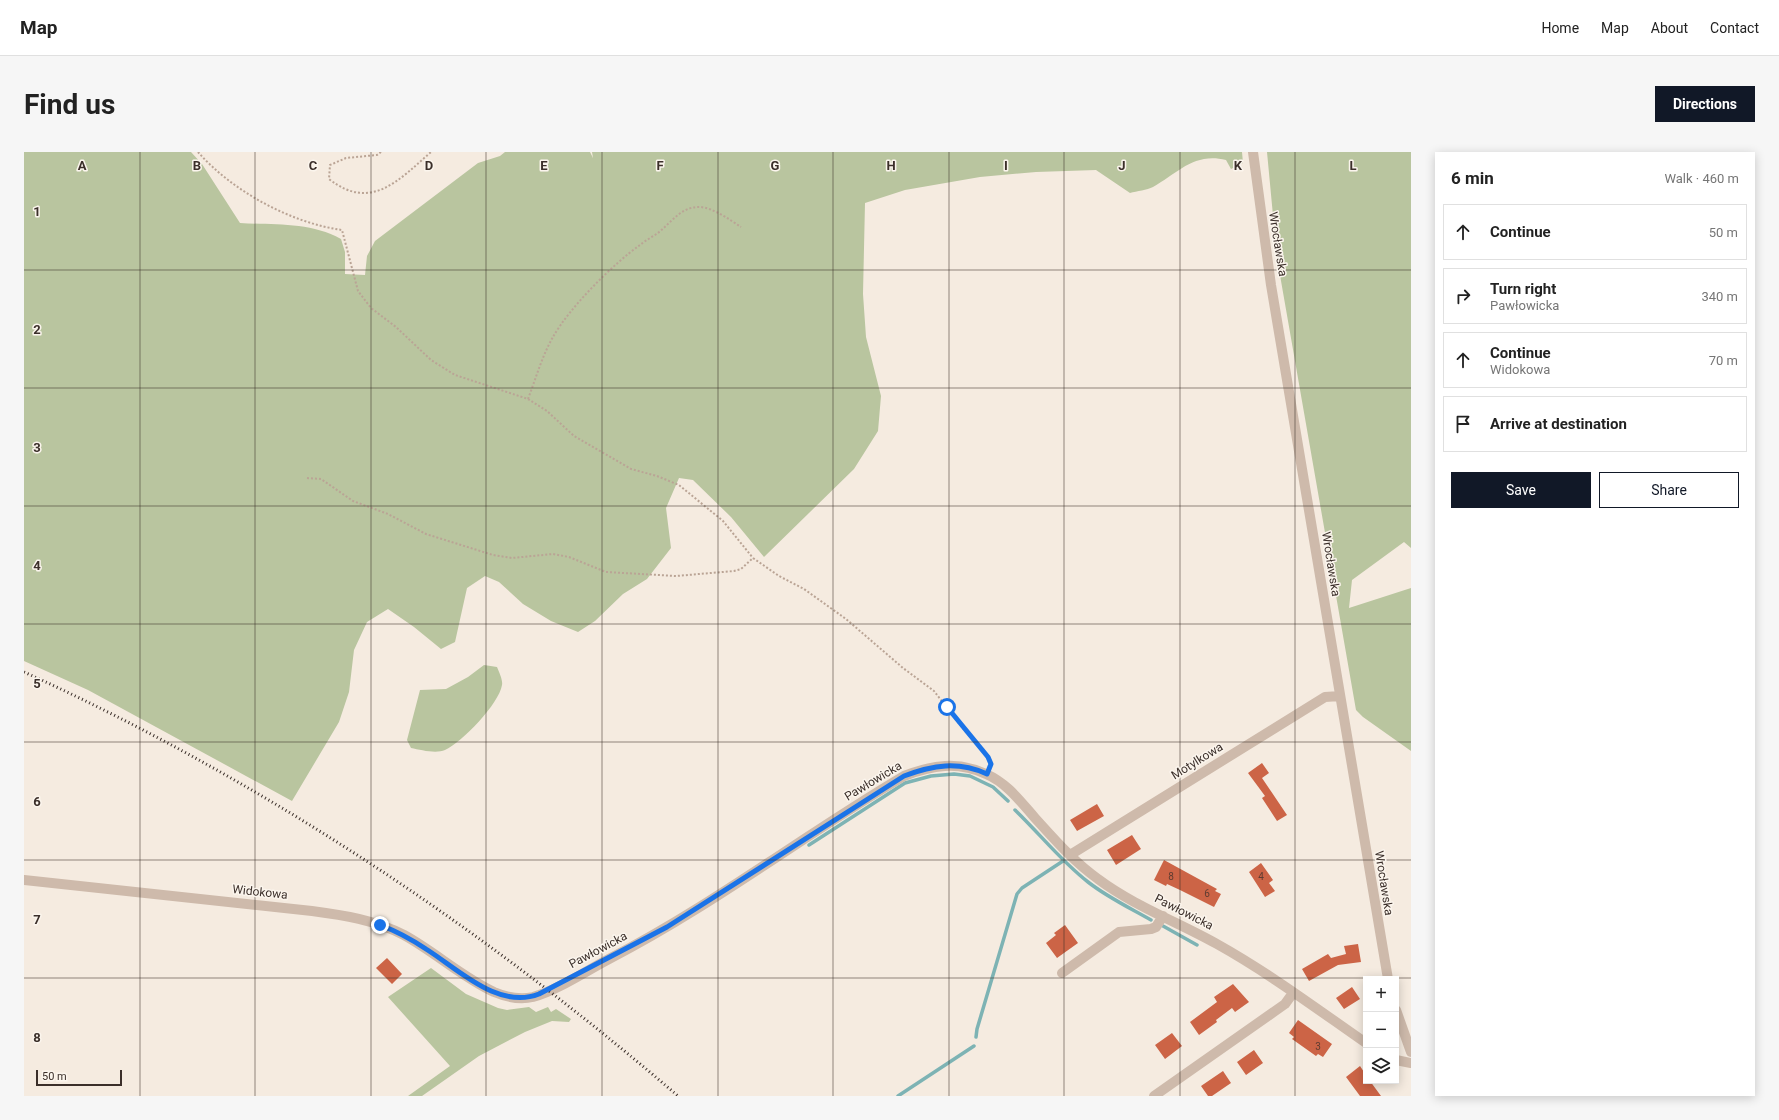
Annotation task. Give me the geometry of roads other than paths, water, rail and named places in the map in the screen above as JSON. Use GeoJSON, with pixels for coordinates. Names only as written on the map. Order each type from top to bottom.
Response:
{"type":"FeatureCollection","features":[{"type":"Feature","properties":{"kind":"street","name":"Wrocławska"},"geometry":{"type":"LineString","coordinates":[[1253,152],[1271,285],[1387,976]]}},
{"type":"Feature","properties":{"kind":"street","name":"Motylkowa"},"geometry":{"type":"LineString","coordinates":[[1070,855],[1325,697],[1340,696]]}},
{"type":"Feature","properties":{"kind":"street","name":"Pawłowicka"},"geometry":{"type":"LineString","coordinates":[[477,983],[494,992],[510,997],[526,998],[539,994],[667,927],[904,776],[928,768],[950,765],[969,768],[987,774],[1012,792],[1070,855],[1094,876],[1116,891],[1246,961],[1363,1040]]}},
{"type":"Feature","properties":{"kind":"street","name":"Widokowa"},"geometry":{"type":"LineString","coordinates":[[24,880],[312,911],[353,918],[380,925],[403,935],[477,983]]}},
{"type":"Feature","properties":{"kind":"street"},"geometry":{"type":"LineString","coordinates":[[1062,973],[1119,932],[1156,927],[1163,916]]}},
{"type":"Feature","properties":{"kind":"street"},"geometry":{"type":"LineString","coordinates":[[1154,1096],[1285,1004],[1293,993]]}},
{"type":"Feature","properties":{"kind":"street"},"geometry":{"type":"LineString","coordinates":[[1397,1012],[1411,1052]]}},
{"type":"Feature","properties":{"kind":"street"},"geometry":{"type":"LineString","coordinates":[[1399,1061],[1411,1063]]}},
{"type":"Feature","properties":{"kind":"waterway"},"geometry":{"type":"LineString","coordinates":[[809,845],[905,783],[931,776],[954,774],[970,776],[993,787],[1008,801]]}},
{"type":"Feature","properties":{"kind":"waterway"},"geometry":{"type":"LineString","coordinates":[[1015,810],[1078,874],[1095,887],[1151,920]]}},
{"type":"Feature","properties":{"kind":"waterway"},"geometry":{"type":"LineString","coordinates":[[976,1037],[977,1029],[1017,894],[1022,888],[1063,861]]}},
{"type":"Feature","properties":{"kind":"waterway"},"geometry":{"type":"LineString","coordinates":[[1163,926],[1197,945]]}},
{"type":"Feature","properties":{"kind":"waterway"},"geometry":{"type":"LineString","coordinates":[[898,1096],[974,1046]]}},
{"type":"Feature","properties":{"kind":"railway"},"geometry":{"type":"LineString","coordinates":[[24,672],[112,714],[199,760],[283,809],[366,861],[447,916],[526,973],[603,1033],[678,1096]]}}]}
